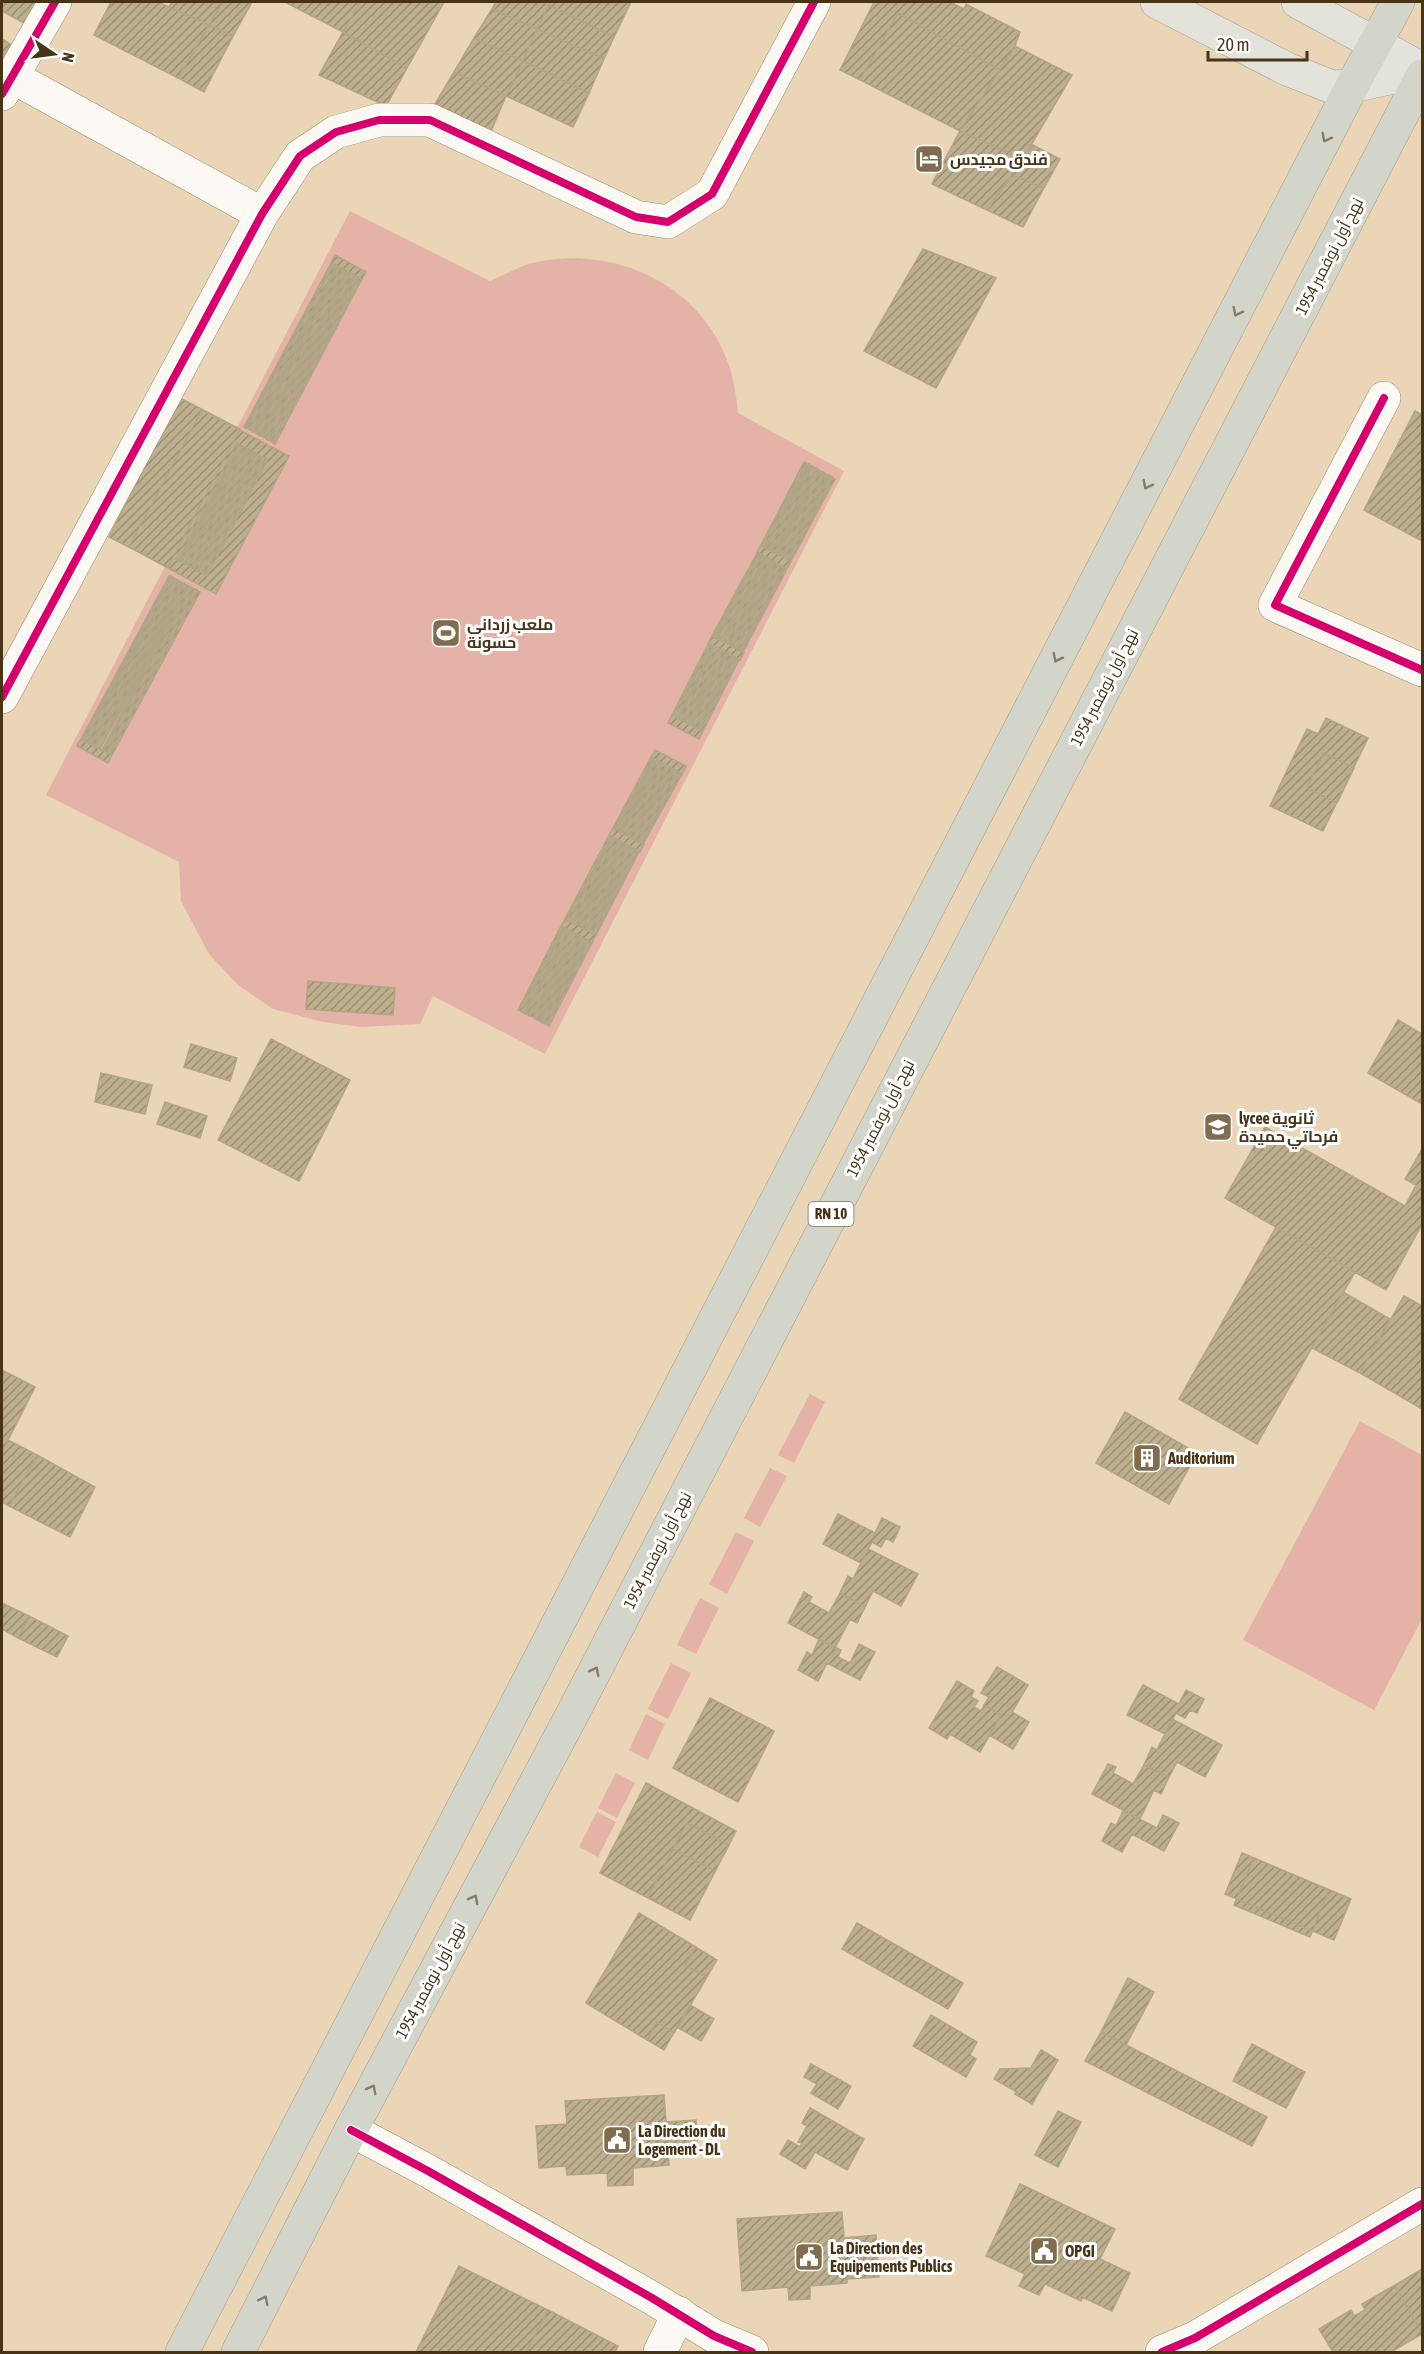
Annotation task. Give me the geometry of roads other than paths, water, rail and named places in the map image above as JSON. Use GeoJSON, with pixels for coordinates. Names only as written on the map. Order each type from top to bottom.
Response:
{"type":"FeatureCollection","features":[{"type":"Feature","properties":{"kind":"highway"},"geometry":{"type":"LineString","coordinates":[[182,2352],[528,1687],[867,1023],[1352,86],[1398,2]]}},
{"type":"Feature","properties":{"kind":"highway","name":"نهج أول نوفمبر 1954"},"geometry":{"type":"LineString","coordinates":[[238,2352],[351,2130],[574,1711],[1422,76]]}},
{"type":"Feature","properties":{"kind":"highway"},"geometry":{"type":"LineString","coordinates":[[528,1687],[574,1711]]}},
{"type":"Feature","properties":{"kind":"main road"},"geometry":{"type":"LineString","coordinates":[[1156,2],[1287,69],[1332,87],[1352,86],[1422,70]]}},
{"type":"Feature","properties":{"kind":"main road"},"geometry":{"type":"LineString","coordinates":[[1298,2],[1377,43],[1422,70]]}},
{"type":"Feature","properties":{"kind":"street"},"geometry":{"type":"LineString","coordinates":[[55,2],[6,85],[262,214]]}},
{"type":"Feature","properties":{"kind":"street"},"geometry":{"type":"LineString","coordinates":[[2,697],[262,214],[300,156],[336,132],[379,120],[430,120],[636,217],[669,222],[712,194],[814,2]]}},
{"type":"Feature","properties":{"kind":"street"},"geometry":{"type":"LineString","coordinates":[[1384,398],[1275,605],[1422,670]]}},
{"type":"Feature","properties":{"kind":"street"},"geometry":{"type":"LineString","coordinates":[[351,2130],[679,2313],[714,2336],[752,2352]]}},
{"type":"Feature","properties":{"kind":"street"},"geometry":{"type":"LineString","coordinates":[[1162,2352],[1195,2338],[1422,2204]]}},
{"type":"Feature","properties":{"kind":"street"},"geometry":{"type":"LineString","coordinates":[[660,2352],[679,2313]]}},
{"type":"Feature","properties":{"kind":"place","name":"فندق مجيدس"},"geometry":{"type":"Point","coordinates":[929,159]}},
{"type":"Feature","properties":{"kind":"place","name":"ملعب زرداني حسونة"},"geometry":{"type":"Point","coordinates":[446,633]}},
{"type":"Feature","properties":{"kind":"place","name":"lycee ثانوية فرحاتي حميدة"},"geometry":{"type":"Point","coordinates":[1218,1127]}},
{"type":"Feature","properties":{"kind":"place","name":"Auditorium"},"geometry":{"type":"Point","coordinates":[1147,1458]}},
{"type":"Feature","properties":{"kind":"place","name":"La Direction du Logement - DL"},"geometry":{"type":"Point","coordinates":[617,2140]}},
{"type":"Feature","properties":{"kind":"place","name":"OPGI"},"geometry":{"type":"Point","coordinates":[1044,2251]}},
{"type":"Feature","properties":{"kind":"place","name":"La Direction des Equipements Publics"},"geometry":{"type":"Point","coordinates":[809,2257]}}]}
